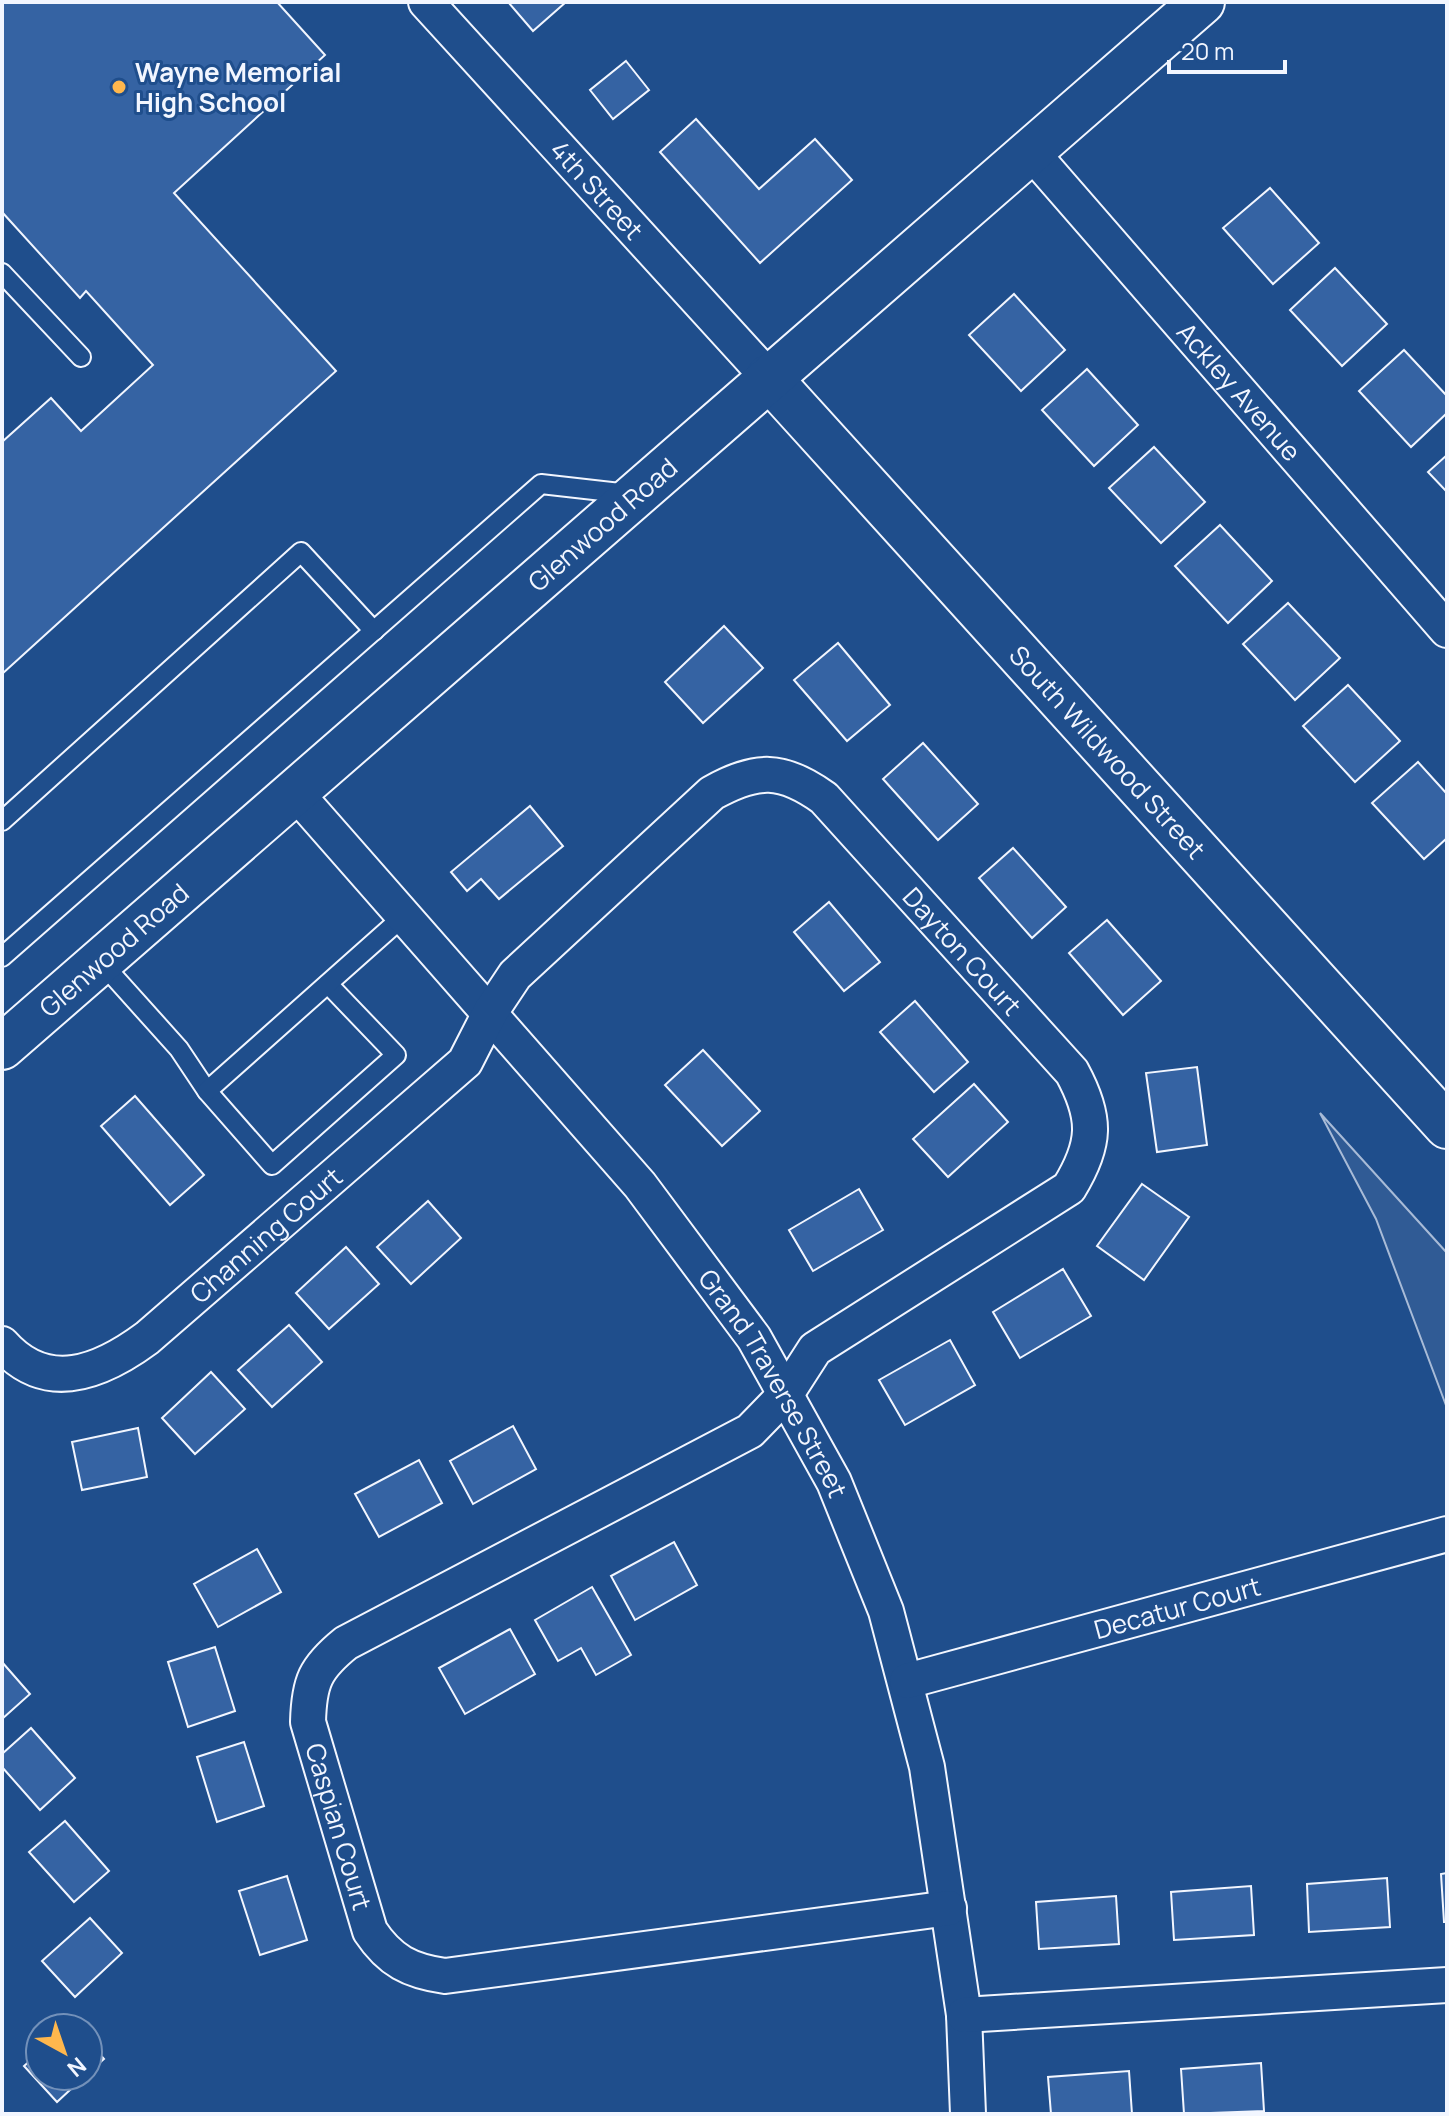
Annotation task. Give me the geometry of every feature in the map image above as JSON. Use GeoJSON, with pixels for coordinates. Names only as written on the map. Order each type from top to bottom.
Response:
{"type":"FeatureCollection","features":[{"type":"Feature","properties":{"kind":"street","name":"4th Street"},"geometry":{"type":"LineString","coordinates":[[426,2],[768,377]]}},
{"type":"Feature","properties":{"kind":"street","name":"Glenwood Road"},"geometry":{"type":"LineString","coordinates":[[2,1047],[1202,2]]}},
{"type":"Feature","properties":{"kind":"street","name":"Ackley Avenue"},"geometry":{"type":"LineString","coordinates":[[1032,153],[1447,630]]}},
{"type":"Feature","properties":{"kind":"street","name":"South Wildwood Street"},"geometry":{"type":"LineString","coordinates":[[768,377],[1447,1126]]}},
{"type":"Feature","properties":{"kind":"street","name":"Dayton Court"},"geometry":{"type":"LineString","coordinates":[[491,1011],[515,975],[712,793],[741,777],[774,774],[800,780],[824,798],[1072,1072],[1087,1100],[1092,1131],[1084,1163],[1069,1188],[815,1349],[786,1394]]}},
{"type":"Feature","properties":{"kind":"street","name":"Grand Traverse Street"},"geometry":{"type":"LineString","coordinates":[[294,791],[491,1011],[640,1185],[754,1338],[834,1482],[862,1546],[907,1681],[927,1767],[964,2015],[968,2114]]}},
{"type":"Feature","properties":{"kind":"street","name":"Channing Court"},"geometry":{"type":"LineString","coordinates":[[2,1344],[24,1363],[45,1371],[66,1374],[88,1372],[115,1361],[147,1338],[465,1062],[491,1011]]}},
{"type":"Feature","properties":{"kind":"street","name":"Caspian Court"},"geometry":{"type":"LineString","coordinates":[[786,1394],[750,1431],[346,1643],[322,1663],[308,1691],[308,1722],[370,1931],[383,1950],[399,1963],[417,1972],[445,1976],[949,1908]]}},
{"type":"Feature","properties":{"kind":"street","name":"Decatur Court"},"geometry":{"type":"LineString","coordinates":[[907,1681],[1447,1534]]}},
{"type":"Feature","properties":{"kind":"street"},"geometry":{"type":"LineString","coordinates":[[964,2015],[1447,1985]]}},
{"type":"Feature","properties":{"kind":"lane"},"geometry":{"type":"LineString","coordinates":[[2,273],[81,357]]}},
{"type":"Feature","properties":{"kind":"lane"},"geometry":{"type":"LineString","coordinates":[[2,957],[541,484],[636,495]]}},
{"type":"Feature","properties":{"kind":"lane"},"geometry":{"type":"LineString","coordinates":[[2,821],[301,552],[374,631]]}},
{"type":"Feature","properties":{"kind":"lane"},"geometry":{"type":"LineString","coordinates":[[207,1091],[405,915]]}},
{"type":"Feature","properties":{"kind":"lane"},"geometry":{"type":"LineString","coordinates":[[100,961],[179,1049],[207,1091],[272,1165],[396,1055],[328,984]]}},
{"type":"Feature","properties":{"kind":"shaded area"},"geometry":{"type":"Polygon","coordinates":[[[1320,1113],[1447,1253],[1447,1408],[1376,1219],[1320,1113]]]}},
{"type":"Feature","properties":{"kind":"building"},"geometry":{"type":"Polygon","coordinates":[[[2,2],[277,2],[325,55],[174,193],[336,371],[2,674],[2,442],[51,398],[81,431],[153,365],[86,291],[80,298],[2,212],[2,2]]]}},
{"type":"Feature","properties":{"kind":"building"},"geometry":{"type":"Polygon","coordinates":[[[508,2],[566,2],[533,31],[508,2]]]}},
{"type":"Feature","properties":{"kind":"building"},"geometry":{"type":"Polygon","coordinates":[[[626,61],[649,90],[613,119],[590,90],[626,61]]]}},
{"type":"Feature","properties":{"kind":"building"},"geometry":{"type":"Polygon","coordinates":[[[696,119],[759,189],[815,139],[852,180],[760,263],[660,152],[696,119]]]}},
{"type":"Feature","properties":{"kind":"building"},"geometry":{"type":"Polygon","coordinates":[[[1270,188],[1319,243],[1273,284],[1223,228],[1270,188]]]}},
{"type":"Feature","properties":{"kind":"building"},"geometry":{"type":"Polygon","coordinates":[[[1335,268],[1387,324],[1342,366],[1290,310],[1335,268]]]}},
{"type":"Feature","properties":{"kind":"building"},"geometry":{"type":"Polygon","coordinates":[[[1014,294],[1065,350],[1021,391],[969,335],[1014,294]]]}},
{"type":"Feature","properties":{"kind":"building"},"geometry":{"type":"Polygon","coordinates":[[[1404,350],[1447,396],[1447,413],[1411,447],[1359,391],[1404,350]]]}},
{"type":"Feature","properties":{"kind":"building"},"geometry":{"type":"Polygon","coordinates":[[[1087,369],[1138,425],[1094,466],[1042,410],[1087,369]]]}},
{"type":"Feature","properties":{"kind":"building"},"geometry":{"type":"Polygon","coordinates":[[[1154,447],[1205,502],[1161,543],[1109,488],[1154,447]]]}},
{"type":"Feature","properties":{"kind":"building"},"geometry":{"type":"Polygon","coordinates":[[[1447,455],[1447,492],[1428,472],[1447,455]]]}},
{"type":"Feature","properties":{"kind":"building"},"geometry":{"type":"Polygon","coordinates":[[[1220,525],[1272,581],[1228,623],[1175,566],[1220,525]]]}},
{"type":"Feature","properties":{"kind":"building"},"geometry":{"type":"Polygon","coordinates":[[[1288,603],[1340,658],[1295,700],[1243,644],[1288,603]]]}},
{"type":"Feature","properties":{"kind":"building"},"geometry":{"type":"Polygon","coordinates":[[[724,626],[763,668],[703,723],[665,682],[724,626]]]}},
{"type":"Feature","properties":{"kind":"building"},"geometry":{"type":"Polygon","coordinates":[[[838,643],[890,705],[847,741],[794,680],[838,643]]]}},
{"type":"Feature","properties":{"kind":"building"},"geometry":{"type":"Polygon","coordinates":[[[1348,685],[1400,741],[1355,782],[1303,726],[1348,685]]]}},
{"type":"Feature","properties":{"kind":"building"},"geometry":{"type":"Polygon","coordinates":[[[923,743],[978,804],[938,840],[883,779],[923,743]]]}},
{"type":"Feature","properties":{"kind":"building"},"geometry":{"type":"Polygon","coordinates":[[[1418,762],[1447,794],[1447,838],[1424,859],[1372,803],[1418,762]]]}},
{"type":"Feature","properties":{"kind":"building"},"geometry":{"type":"Polygon","coordinates":[[[530,806],[563,846],[499,899],[481,879],[467,891],[451,872],[530,806]]]}},
{"type":"Feature","properties":{"kind":"building"},"geometry":{"type":"Polygon","coordinates":[[[1013,848],[1066,907],[1032,938],[979,878],[1013,848]]]}},
{"type":"Feature","properties":{"kind":"building"},"geometry":{"type":"Polygon","coordinates":[[[829,902],[880,962],[844,991],[794,932],[829,902]]]}},
{"type":"Feature","properties":{"kind":"building"},"geometry":{"type":"Polygon","coordinates":[[[1107,920],[1161,981],[1123,1015],[1069,953],[1107,920]]]}},
{"type":"Feature","properties":{"kind":"building"},"geometry":{"type":"Polygon","coordinates":[[[915,1001],[968,1062],[934,1092],[880,1032],[915,1001]]]}},
{"type":"Feature","properties":{"kind":"building"},"geometry":{"type":"Polygon","coordinates":[[[703,1050],[760,1111],[722,1146],[665,1085],[703,1050]]]}},
{"type":"Feature","properties":{"kind":"building"},"geometry":{"type":"Polygon","coordinates":[[[1197,1067],[1207,1145],[1157,1152],[1146,1073],[1197,1067]]]}},
{"type":"Feature","properties":{"kind":"building"},"geometry":{"type":"Polygon","coordinates":[[[974,1084],[1008,1122],[948,1177],[913,1139],[974,1084]]]}},
{"type":"Feature","properties":{"kind":"building"},"geometry":{"type":"Polygon","coordinates":[[[135,1096],[204,1175],[170,1205],[101,1126],[135,1096]]]}},
{"type":"Feature","properties":{"kind":"building"},"geometry":{"type":"Polygon","coordinates":[[[1142,1184],[1189,1217],[1144,1280],[1097,1246],[1142,1184]]]}},
{"type":"Feature","properties":{"kind":"building"},"geometry":{"type":"Polygon","coordinates":[[[859,1189],[883,1230],[813,1271],[789,1230],[859,1189]]]}},
{"type":"Feature","properties":{"kind":"building"},"geometry":{"type":"Polygon","coordinates":[[[428,1201],[461,1238],[411,1284],[377,1247],[428,1201]]]}},
{"type":"Feature","properties":{"kind":"building"},"geometry":{"type":"Polygon","coordinates":[[[346,1247],[379,1284],[329,1329],[296,1293],[346,1247]]]}},
{"type":"Feature","properties":{"kind":"building"},"geometry":{"type":"Polygon","coordinates":[[[1063,1269],[1091,1316],[1020,1358],[993,1312],[1063,1269]]]}},
{"type":"Feature","properties":{"kind":"building"},"geometry":{"type":"Polygon","coordinates":[[[289,1325],[322,1362],[272,1407],[238,1370],[289,1325]]]}},
{"type":"Feature","properties":{"kind":"building"},"geometry":{"type":"Polygon","coordinates":[[[950,1340],[975,1385],[905,1425],[879,1380],[950,1340]]]}},
{"type":"Feature","properties":{"kind":"building"},"geometry":{"type":"Polygon","coordinates":[[[211,1372],[245,1409],[195,1454],[162,1418],[211,1372]]]}},
{"type":"Feature","properties":{"kind":"building"},"geometry":{"type":"Polygon","coordinates":[[[513,1426],[536,1469],[473,1504],[450,1461],[513,1426]]]}},
{"type":"Feature","properties":{"kind":"building"},"geometry":{"type":"Polygon","coordinates":[[[138,1428],[147,1477],[82,1490],[72,1442],[138,1428]]]}},
{"type":"Feature","properties":{"kind":"building"},"geometry":{"type":"Polygon","coordinates":[[[419,1460],[442,1503],[379,1537],[355,1494],[419,1460]]]}},
{"type":"Feature","properties":{"kind":"building"},"geometry":{"type":"Polygon","coordinates":[[[674,1542],[697,1585],[635,1620],[611,1576],[674,1542]]]}},
{"type":"Feature","properties":{"kind":"building"},"geometry":{"type":"Polygon","coordinates":[[[257,1549],[281,1592],[218,1627],[194,1584],[257,1549]]]}},
{"type":"Feature","properties":{"kind":"building"},"geometry":{"type":"Polygon","coordinates":[[[592,1587],[631,1655],[596,1675],[581,1648],[558,1661],[535,1620],[592,1587]]]}},
{"type":"Feature","properties":{"kind":"building"},"geometry":{"type":"Polygon","coordinates":[[[510,1629],[535,1674],[465,1714],[439,1668],[510,1629]]]}},
{"type":"Feature","properties":{"kind":"building"},"geometry":{"type":"Polygon","coordinates":[[[215,1647],[235,1711],[188,1727],[168,1662],[215,1647]]]}},
{"type":"Feature","properties":{"kind":"building"},"geometry":{"type":"Polygon","coordinates":[[[2,1662],[30,1694],[2,1719],[2,1662]]]}},
{"type":"Feature","properties":{"kind":"building"},"geometry":{"type":"Polygon","coordinates":[[[31,1728],[75,1778],[40,1810],[2,1767],[2,1754],[31,1728]]]}},
{"type":"Feature","properties":{"kind":"building"},"geometry":{"type":"Polygon","coordinates":[[[244,1742],[264,1806],[217,1822],[197,1757],[244,1742]]]}},
{"type":"Feature","properties":{"kind":"building"},"geometry":{"type":"Polygon","coordinates":[[[65,1821],[109,1871],[74,1902],[29,1852],[65,1821]]]}},
{"type":"Feature","properties":{"kind":"building"},"geometry":{"type":"Polygon","coordinates":[[[1447,1873],[1447,1922],[1444,1922],[1441,1874],[1447,1873]]]}},
{"type":"Feature","properties":{"kind":"building"},"geometry":{"type":"Polygon","coordinates":[[[287,1876],[307,1940],[260,1955],[239,1891],[287,1876]]]}},
{"type":"Feature","properties":{"kind":"building"},"geometry":{"type":"Polygon","coordinates":[[[1387,1878],[1390,1927],[1309,1932],[1307,1884],[1387,1878]]]}},
{"type":"Feature","properties":{"kind":"building"},"geometry":{"type":"Polygon","coordinates":[[[1251,1886],[1254,1935],[1174,1940],[1171,1892],[1251,1886]]]}},
{"type":"Feature","properties":{"kind":"building"},"geometry":{"type":"Polygon","coordinates":[[[1116,1896],[1119,1944],[1039,1949],[1036,1902],[1116,1896]]]}},
{"type":"Feature","properties":{"kind":"building"},"geometry":{"type":"Polygon","coordinates":[[[90,1918],[122,1953],[75,1997],[42,1961],[90,1918]]]}},
{"type":"Feature","properties":{"kind":"building"},"geometry":{"type":"Polygon","coordinates":[[[1261,2063],[1264,2111],[1184,2114],[1181,2069],[1261,2063]]]}},
{"type":"Feature","properties":{"kind":"building"},"geometry":{"type":"Polygon","coordinates":[[[1129,2071],[1132,2114],[1051,2114],[1048,2077],[1129,2071]]]}},
{"type":"Feature","properties":{"kind":"building"},"geometry":{"type":"Polygon","coordinates":[[[48,2092],[68,2092],[57,2102],[48,2092]]]}},
{"type":"Feature","properties":{"kind":"place","name":"Wayne Memorial High School"},"geometry":{"type":"Point","coordinates":[119,87]}}]}
